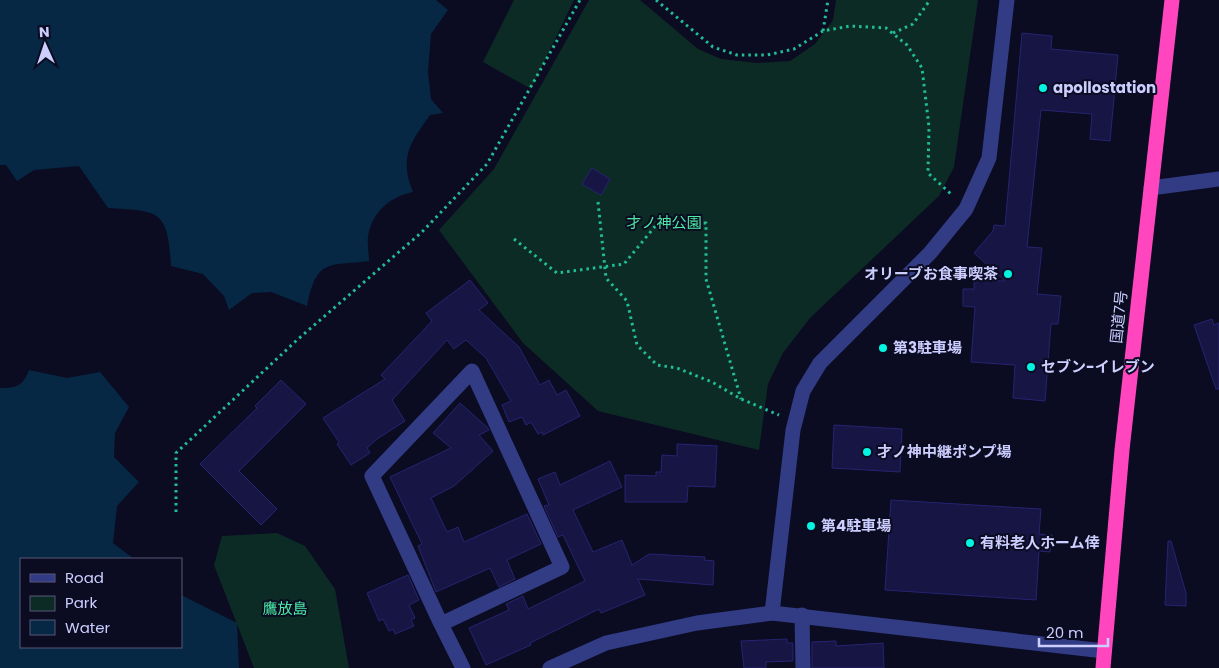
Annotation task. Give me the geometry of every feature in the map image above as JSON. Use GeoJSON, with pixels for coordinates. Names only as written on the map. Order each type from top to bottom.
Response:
{"type":"FeatureCollection","features":[{"type":"Feature","properties":{"kind":"highway","name":"国道7号"},"geometry":{"type":"LineString","coordinates":[[1103,668],[1122,450],[1172,0]]}},
{"type":"Feature","properties":{"kind":"street"},"geometry":{"type":"LineString","coordinates":[[772,613],[795,422],[803,391],[820,362],[930,253],[966,209],[989,158],[1007,0]]}},
{"type":"Feature","properties":{"kind":"street"},"geometry":{"type":"LineString","coordinates":[[1151,188],[1219,179]]}},
{"type":"Feature","properties":{"kind":"street"},"geometry":{"type":"LineString","coordinates":[[440,624],[562,567],[472,371],[372,476],[440,624],[463,668]]}},
{"type":"Feature","properties":{"kind":"street"},"geometry":{"type":"LineString","coordinates":[[550,668],[606,643],[697,623],[772,613],[802,615],[1104,652]]}},
{"type":"Feature","properties":{"kind":"street"},"geometry":{"type":"LineString","coordinates":[[802,615],[803,668]]}},
{"type":"Feature","properties":{"kind":"path"},"geometry":{"type":"LineString","coordinates":[[176,512],[176,453],[297,340],[422,232],[487,164],[580,0]]}},
{"type":"Feature","properties":{"kind":"path"},"geometry":{"type":"LineString","coordinates":[[656,0],[712,47],[737,55],[767,55],[794,48],[823,32],[850,26],[886,28],[908,44],[922,68],[929,127],[928,173],[966,209]]}},
{"type":"Feature","properties":{"kind":"path"},"geometry":{"type":"LineString","coordinates":[[823,32],[828,0]]}},
{"type":"Feature","properties":{"kind":"path"},"geometry":{"type":"LineString","coordinates":[[893,34],[913,24],[930,0]]}},
{"type":"Feature","properties":{"kind":"path"},"geometry":{"type":"LineString","coordinates":[[598,202],[606,278],[628,301],[637,346],[657,365],[677,368],[712,382],[741,399],[795,422]]}},
{"type":"Feature","properties":{"kind":"path"},"geometry":{"type":"LineString","coordinates":[[514,239],[557,273],[624,264],[657,224],[706,223],[706,279],[741,399]]}},
{"type":"Feature","properties":{"kind":"green space"},"geometry":{"type":"Polygon","coordinates":[[[514,0],[574,0],[531,89],[483,62],[514,0]]]}},
{"type":"Feature","properties":{"kind":"green space","name":"才ノ神公園"},"geometry":{"type":"Polygon","coordinates":[[[589,0],[640,0],[698,49],[721,59],[757,63],[790,61],[815,44],[833,20],[836,0],[978,0],[954,167],[939,196],[810,318],[783,353],[768,384],[759,450],[598,411],[523,343],[439,230],[494,169],[589,0]]]}},
{"type":"Feature","properties":{"kind":"green space","name":"鷹放島"},"geometry":{"type":"Polygon","coordinates":[[[277,533],[305,546],[335,589],[349,668],[254,668],[214,565],[222,536],[277,533]]]}},
{"type":"Feature","properties":{"kind":"water"},"geometry":{"type":"Polygon","coordinates":[[[0,0],[436,0],[448,10],[431,34],[428,72],[431,99],[443,113],[430,115],[412,142],[407,160],[407,169],[413,192],[397,197],[383,207],[373,220],[368,237],[369,261],[333,265],[320,272],[315,280],[307,306],[271,292],[252,293],[229,310],[224,296],[203,274],[171,266],[167,234],[158,217],[139,210],[108,208],[79,166],[34,170],[17,181],[6,165],[0,165],[0,0]]]}},
{"type":"Feature","properties":{"kind":"water"},"geometry":{"type":"Polygon","coordinates":[[[29,370],[67,378],[100,372],[129,407],[115,433],[114,457],[139,482],[117,506],[113,543],[133,558],[20,558],[20,648],[182,648],[182,596],[237,623],[239,668],[0,668],[0,388],[15,387],[24,380],[29,370]]]}},
{"type":"Feature","properties":{"kind":"building"},"geometry":{"type":"Polygon","coordinates":[[[1022,33],[1052,36],[1051,49],[1118,55],[1110,141],[1090,139],[1092,114],[1041,110],[1027,247],[1042,248],[1037,294],[1061,296],[1058,324],[1051,324],[1045,401],[1013,398],[1015,365],[971,362],[975,307],[963,306],[963,289],[974,289],[974,280],[1005,281],[974,253],[993,231],[994,225],[1005,226],[1022,33]]]}},
{"type":"Feature","properties":{"kind":"building"},"geometry":{"type":"Polygon","coordinates":[[[592,168],[610,179],[601,195],[582,184],[592,168]]]}},
{"type":"Feature","properties":{"kind":"building"},"geometry":{"type":"Polygon","coordinates":[[[470,280],[488,303],[479,310],[519,347],[540,385],[549,380],[557,395],[566,390],[580,416],[543,435],[542,432],[538,434],[531,422],[526,425],[522,417],[509,422],[502,405],[511,401],[486,358],[466,340],[454,349],[447,340],[392,400],[405,421],[377,439],[367,448],[370,453],[351,465],[323,418],[385,379],[381,375],[432,321],[426,313],[470,280]]]}},
{"type":"Feature","properties":{"kind":"building"},"geometry":{"type":"Polygon","coordinates":[[[1212,319],[1214,325],[1219,323],[1219,389],[1216,389],[1194,325],[1212,319]]]}},
{"type":"Feature","properties":{"kind":"building"},"geometry":{"type":"Polygon","coordinates":[[[281,380],[306,404],[239,471],[277,509],[261,525],[200,464],[257,408],[255,406],[281,380]]]}},
{"type":"Feature","properties":{"kind":"building"},"geometry":{"type":"Polygon","coordinates":[[[460,403],[487,427],[489,430],[479,435],[493,451],[454,486],[431,498],[447,532],[458,527],[464,542],[527,514],[541,544],[507,560],[515,579],[499,587],[490,568],[436,592],[418,546],[422,544],[390,477],[451,448],[433,433],[460,403]]]}},
{"type":"Feature","properties":{"kind":"building","name":"才ノ神中継ポンプ場"},"geometry":{"type":"Polygon","coordinates":[[[834,425],[902,429],[900,472],[832,468],[834,425]]]}},
{"type":"Feature","properties":{"kind":"building"},"geometry":{"type":"Polygon","coordinates":[[[677,444],[717,446],[715,487],[688,486],[687,502],[625,502],[625,475],[656,476],[656,472],[661,472],[662,455],[677,456],[677,444]]]}},
{"type":"Feature","properties":{"kind":"building"},"geometry":{"type":"Polygon","coordinates":[[[610,461],[622,487],[573,510],[593,552],[622,540],[632,565],[649,554],[705,557],[704,560],[714,561],[713,585],[638,579],[645,595],[601,613],[599,609],[530,643],[531,645],[486,665],[469,628],[509,610],[506,604],[523,596],[528,609],[585,581],[563,535],[558,537],[544,506],[549,505],[538,479],[555,472],[560,485],[610,461]]]}},
{"type":"Feature","properties":{"kind":"building","name":"有料老人ホーム倖"},"geometry":{"type":"Polygon","coordinates":[[[891,500],[1041,509],[1039,534],[1052,535],[1050,552],[1039,551],[1036,600],[885,590],[891,500]]]}},
{"type":"Feature","properties":{"kind":"building"},"geometry":{"type":"Polygon","coordinates":[[[1168,541],[1171,541],[1186,593],[1186,606],[1165,605],[1168,541]]]}},
{"type":"Feature","properties":{"kind":"building"},"geometry":{"type":"Polygon","coordinates":[[[408,575],[419,600],[409,605],[415,618],[411,620],[414,626],[395,634],[393,629],[389,631],[383,619],[379,621],[367,593],[408,575]]]}},
{"type":"Feature","properties":{"kind":"building"},"geometry":{"type":"Polygon","coordinates":[[[787,639],[787,643],[793,643],[793,661],[766,662],[766,668],[744,668],[741,641],[787,639]]]}},
{"type":"Feature","properties":{"kind":"building"},"geometry":{"type":"Polygon","coordinates":[[[836,641],[836,646],[883,643],[884,668],[812,668],[812,642],[836,641]]]}},
{"type":"Feature","properties":{"kind":"place","name":"apollostation"},"geometry":{"type":"Point","coordinates":[1043,88]}},
{"type":"Feature","properties":{"kind":"place","name":"オリーブお食事喫茶"},"geometry":{"type":"Point","coordinates":[1008,274]}},
{"type":"Feature","properties":{"kind":"place","name":"第3駐車場"},"geometry":{"type":"Point","coordinates":[883,348]}},
{"type":"Feature","properties":{"kind":"place","name":"セブン-イレブン"},"geometry":{"type":"Point","coordinates":[1031,367]}},
{"type":"Feature","properties":{"kind":"place","name":"才ノ神中継ポンプ場"},"geometry":{"type":"Point","coordinates":[867,452]}},
{"type":"Feature","properties":{"kind":"place","name":"第4駐車場"},"geometry":{"type":"Point","coordinates":[811,526]}},
{"type":"Feature","properties":{"kind":"place","name":"有料老人ホーム倖"},"geometry":{"type":"Point","coordinates":[970,543]}}]}
